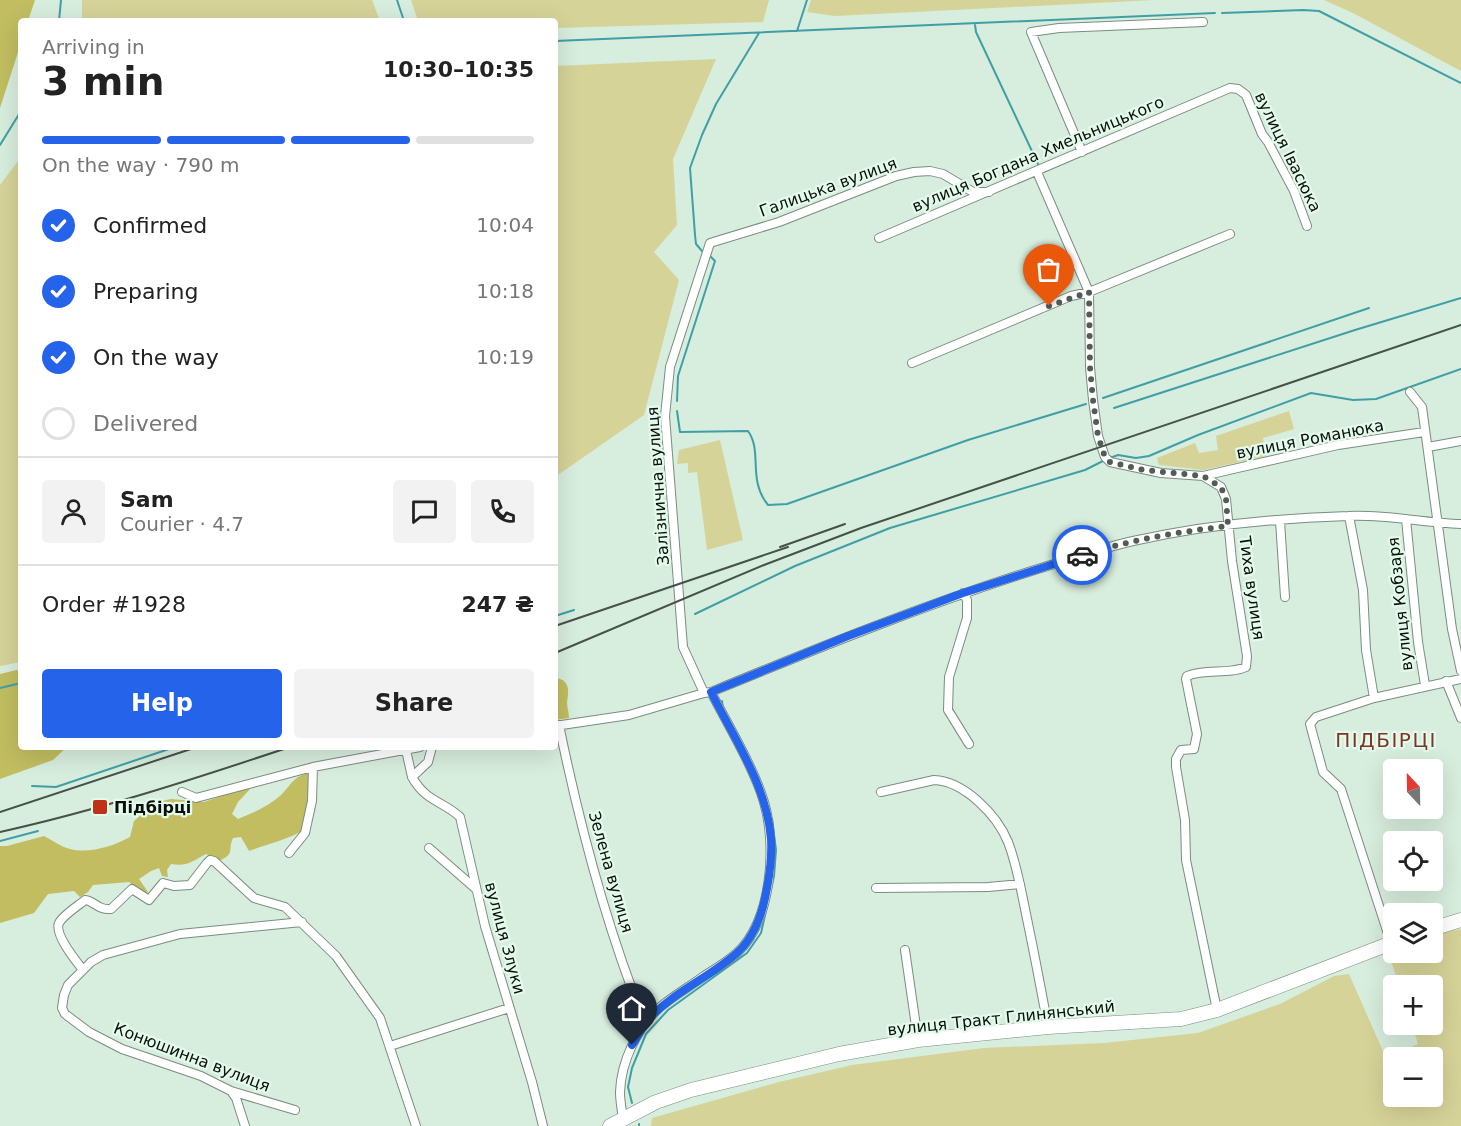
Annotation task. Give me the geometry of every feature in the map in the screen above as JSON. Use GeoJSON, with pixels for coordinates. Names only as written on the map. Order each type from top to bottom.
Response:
{"type":"FeatureCollection","features":[{"type":"Feature","properties":{"kind":"main road"},"geometry":{"type":"LineString","coordinates":[[1443,925],[1461,920]]}},
{"type":"Feature","properties":{"kind":"main road","name":"вулиця Тракт Глинянський"},"geometry":{"type":"LineString","coordinates":[[617,1123],[656,1102],[691,1090],[839,1054],[918,1040],[1047,1027],[1181,1018],[1217,1010],[1383,945]]}},
{"type":"Feature","properties":{"kind":"street"},"geometry":{"type":"LineString","coordinates":[[1082,152],[1031,32],[1059,28],[1203,22]]}},
{"type":"Feature","properties":{"kind":"street","name":"вулиця Івасюка"},"geometry":{"type":"LineString","coordinates":[[1209,96],[1230,88],[1238,89],[1246,95],[1262,134],[1293,191],[1307,226]]}},
{"type":"Feature","properties":{"kind":"street","name":"вулиця Богдана Хмельницького"},"geometry":{"type":"LineString","coordinates":[[879,238],[1037,172],[1209,96]]}},
{"type":"Feature","properties":{"kind":"street","name":"Галицька вулиця"},"geometry":{"type":"LineString","coordinates":[[710,243],[779,222],[914,171],[943,174],[973,192],[989,192]]}},
{"type":"Feature","properties":{"kind":"street"},"geometry":{"type":"LineString","coordinates":[[1037,172],[1089,292]]}},
{"type":"Feature","properties":{"kind":"street"},"geometry":{"type":"LineString","coordinates":[[912,363],[1071,296],[1089,292],[1230,234]]}},
{"type":"Feature","properties":{"kind":"street","name":"Залізнична вулиця"},"geometry":{"type":"LineString","coordinates":[[617,1123],[622,1071],[632,1045],[645,1023],[660,1008],[737,953],[751,936],[765,897],[771,863],[771,840],[764,803],[758,786],[682,647],[665,416],[670,367],[710,243]]}},
{"type":"Feature","properties":{"kind":"street","name":"вулиця Романюка"},"geometry":{"type":"LineString","coordinates":[[1089,292],[1090,367],[1100,440],[1108,460],[1161,473],[1203,476],[1338,445],[1424,432]]}},
{"type":"Feature","properties":{"kind":"street"},"geometry":{"type":"LineString","coordinates":[[1410,392],[1422,407],[1452,630],[1461,671]]}},
{"type":"Feature","properties":{"kind":"street"},"geometry":{"type":"LineString","coordinates":[[1428,447],[1461,441]]}},
{"type":"Feature","properties":{"kind":"street"},"geometry":{"type":"LineString","coordinates":[[1203,476],[1221,487],[1226,499],[1228,526]]}},
{"type":"Feature","properties":{"kind":"street"},"geometry":{"type":"LineString","coordinates":[[558,726],[629,715],[707,692],[963,593],[1108,547],[1179,532],[1349,516],[1461,524]]}},
{"type":"Feature","properties":{"kind":"street"},"geometry":{"type":"LineString","coordinates":[[1349,516],[1363,590],[1366,650],[1374,698]]}},
{"type":"Feature","properties":{"kind":"street","name":"вулиця Кобзаря"},"geometry":{"type":"LineString","coordinates":[[1406,519],[1418,642],[1425,686]]}},
{"type":"Feature","properties":{"kind":"street"},"geometry":{"type":"LineString","coordinates":[[1280,521],[1285,597]]}},
{"type":"Feature","properties":{"kind":"street","name":"Тиха вулиця"},"geometry":{"type":"LineString","coordinates":[[1217,1010],[1186,860],[1185,820],[1176,759],[1181,750],[1194,749],[1197,734],[1187,676],[1239,670],[1246,667],[1247,656],[1228,526]]}},
{"type":"Feature","properties":{"kind":"street"},"geometry":{"type":"LineString","coordinates":[[963,593],[967,600],[967,618],[949,677],[948,710],[969,744]]}},
{"type":"Feature","properties":{"kind":"street"},"geometry":{"type":"LineString","coordinates":[[1383,915],[1341,789],[1323,772],[1310,724],[1316,717],[1374,698],[1461,679]]}},
{"type":"Feature","properties":{"kind":"street"},"geometry":{"type":"LineString","coordinates":[[1446,681],[1461,718]]}},
{"type":"Feature","properties":{"kind":"street","name":"Зелена вулиця"},"geometry":{"type":"LineString","coordinates":[[558,730],[598,892],[625,974],[645,1023]]}},
{"type":"Feature","properties":{"kind":"street"},"geometry":{"type":"LineString","coordinates":[[182,792],[196,798],[313,767],[406,750]]}},
{"type":"Feature","properties":{"kind":"street","name":"вулиця Злуки"},"geometry":{"type":"LineString","coordinates":[[406,750],[412,777],[416,784],[432,801],[455,812],[460,817],[485,926],[543,1126]]}},
{"type":"Feature","properties":{"kind":"street"},"geometry":{"type":"LineString","coordinates":[[412,777],[428,762],[431,750]]}},
{"type":"Feature","properties":{"kind":"street"},"geometry":{"type":"LineString","coordinates":[[289,853],[305,833],[312,801],[313,767]]}},
{"type":"Feature","properties":{"kind":"street"},"geometry":{"type":"LineString","coordinates":[[881,792],[934,780],[950,783],[972,795],[990,814],[1008,841],[1020,884],[1047,1027]]}},
{"type":"Feature","properties":{"kind":"street"},"geometry":{"type":"LineString","coordinates":[[429,848],[476,889]]}},
{"type":"Feature","properties":{"kind":"street"},"geometry":{"type":"LineString","coordinates":[[302,922],[180,934],[103,955],[83,970],[67,949],[58,930],[59,922],[85,900],[89,900],[97,908],[111,909],[132,890],[149,900],[163,883],[174,886],[190,885],[210,860],[214,861],[254,897],[285,907],[302,922],[336,956],[380,1018],[416,1126]]}},
{"type":"Feature","properties":{"kind":"street"},"geometry":{"type":"LineString","coordinates":[[876,888],[979,888],[1020,884]]}},
{"type":"Feature","properties":{"kind":"street"},"geometry":{"type":"LineString","coordinates":[[905,950],[918,1040]]}},
{"type":"Feature","properties":{"kind":"street","name":"Конюшинна вулиця"},"geometry":{"type":"LineString","coordinates":[[83,970],[68,985],[62,1008],[64,1014],[89,1032],[122,1049],[201,1076],[231,1090],[296,1110]]}},
{"type":"Feature","properties":{"kind":"street"},"geometry":{"type":"LineString","coordinates":[[390,1046],[509,1008]]}},
{"type":"Feature","properties":{"kind":"street"},"geometry":{"type":"LineString","coordinates":[[231,1090],[245,1126]]}},
{"type":"Feature","properties":{"kind":"shaded area"},"geometry":{"type":"Polygon","coordinates":[[[0,0],[35,0],[29,18],[18,18],[18,52],[0,108],[0,0]]]}},
{"type":"Feature","properties":{"kind":"shaded area"},"geometry":{"type":"Polygon","coordinates":[[[82,0],[372,0],[379,18],[82,18],[82,0]]]}},
{"type":"Feature","properties":{"kind":"shaded area"},"geometry":{"type":"Polygon","coordinates":[[[411,0],[769,0],[763,22],[558,28],[558,18],[417,18],[411,0]]]}},
{"type":"Feature","properties":{"kind":"shaded area"},"geometry":{"type":"Polygon","coordinates":[[[811,0],[1154,0],[835,16],[807,12],[811,0]]]}},
{"type":"Feature","properties":{"kind":"shaded area"},"geometry":{"type":"Polygon","coordinates":[[[1324,0],[1461,0],[1461,71],[1353,13],[1324,0]]]}},
{"type":"Feature","properties":{"kind":"shaded area"},"geometry":{"type":"Polygon","coordinates":[[[716,59],[673,159],[677,225],[654,252],[679,280],[644,415],[558,475],[558,66],[716,59]]]}},
{"type":"Feature","properties":{"kind":"shaded area"},"geometry":{"type":"Polygon","coordinates":[[[18,161],[18,663],[0,666],[0,185],[18,161]]]}},
{"type":"Feature","properties":{"kind":"shaded area"},"geometry":{"type":"Polygon","coordinates":[[[1289,411],[1294,429],[1263,438],[1266,456],[1204,470],[1159,465],[1157,458],[1195,443],[1199,453],[1218,450],[1216,436],[1289,411]]]}},
{"type":"Feature","properties":{"kind":"shaded area"},"geometry":{"type":"Polygon","coordinates":[[[720,440],[743,540],[707,550],[697,472],[688,473],[688,463],[677,464],[679,450],[720,440]]]}},
{"type":"Feature","properties":{"kind":"shaded area"},"geometry":{"type":"Polygon","coordinates":[[[18,670],[18,750],[64,750],[53,760],[0,779],[0,674],[18,670]]]}},
{"type":"Feature","properties":{"kind":"shaded area"},"geometry":{"type":"Polygon","coordinates":[[[558,679],[567,686],[569,718],[558,720],[558,679]]]}},
{"type":"Feature","properties":{"kind":"shaded area"},"geometry":{"type":"Polygon","coordinates":[[[311,772],[311,791],[302,831],[296,834],[249,851],[241,837],[233,838],[229,854],[219,861],[206,854],[185,864],[171,864],[167,870],[168,877],[162,876],[159,868],[151,871],[139,879],[148,892],[143,895],[129,882],[93,885],[80,897],[74,891],[48,894],[34,913],[0,923],[0,846],[44,836],[70,849],[101,848],[130,837],[134,821],[146,809],[158,802],[171,799],[204,802],[248,787],[250,789],[238,802],[232,814],[238,819],[271,803],[296,778],[311,772]]]}},
{"type":"Feature","properties":{"kind":"shaded area"},"geometry":{"type":"Polygon","coordinates":[[[1461,929],[1461,1126],[651,1126],[652,1118],[779,1082],[852,1065],[984,1048],[1104,1043],[1198,1033],[1280,1004],[1334,976],[1349,974],[1383,1051],[1383,1107],[1443,1107],[1443,1047],[1411,1047],[1418,1044],[1415,1035],[1443,1035],[1443,975],[1396,975],[1392,963],[1443,963],[1443,933],[1461,929]]]}},
{"type":"Feature","properties":{"kind":"waterway"},"geometry":{"type":"LineString","coordinates":[[59,18],[61,0]]}},
{"type":"Feature","properties":{"kind":"waterway"},"geometry":{"type":"LineString","coordinates":[[397,0],[403,18]]}},
{"type":"Feature","properties":{"kind":"waterway"},"geometry":{"type":"LineString","coordinates":[[797,31],[807,0]]}},
{"type":"Feature","properties":{"kind":"waterway"},"geometry":{"type":"LineString","coordinates":[[1222,13],[1319,11],[1461,83]]}},
{"type":"Feature","properties":{"kind":"waterway"},"geometry":{"type":"LineString","coordinates":[[558,41],[1215,13]]}},
{"type":"Feature","properties":{"kind":"waterway"},"geometry":{"type":"LineString","coordinates":[[975,25],[976,32],[1038,164]]}},
{"type":"Feature","properties":{"kind":"waterway"},"geometry":{"type":"LineString","coordinates":[[702,251],[696,244],[690,168],[716,104],[759,33]]}},
{"type":"Feature","properties":{"kind":"waterway"},"geometry":{"type":"LineString","coordinates":[[0,145],[18,116]]}},
{"type":"Feature","properties":{"kind":"waterway"},"geometry":{"type":"LineString","coordinates":[[677,401],[678,376],[715,261],[710,256]]}},
{"type":"Feature","properties":{"kind":"waterway"},"geometry":{"type":"LineString","coordinates":[[1114,408],[1461,298]]}},
{"type":"Feature","properties":{"kind":"waterway"},"geometry":{"type":"LineString","coordinates":[[1103,398],[1369,308]]}},
{"type":"Feature","properties":{"kind":"waterway"},"geometry":{"type":"LineString","coordinates":[[1110,458],[1118,455],[1136,458],[1149,456],[1198,435],[1311,393],[1353,400],[1376,399],[1461,369]]}},
{"type":"Feature","properties":{"kind":"waterway"},"geometry":{"type":"LineString","coordinates":[[677,411],[680,432],[748,431],[754,448],[758,485],[768,505],[787,504],[968,440],[1086,404]]}},
{"type":"Feature","properties":{"kind":"waterway"},"geometry":{"type":"LineString","coordinates":[[695,614],[795,566],[890,528],[1085,470],[1105,460]]}},
{"type":"Feature","properties":{"kind":"waterway"},"geometry":{"type":"LineString","coordinates":[[558,615],[574,610]]}},
{"type":"Feature","properties":{"kind":"waterway"},"geometry":{"type":"LineString","coordinates":[[0,688],[18,684]]}},
{"type":"Feature","properties":{"kind":"waterway"},"geometry":{"type":"LineString","coordinates":[[722,701],[723,708]]}},
{"type":"Feature","properties":{"kind":"waterway"},"geometry":{"type":"LineString","coordinates":[[32,786],[56,787],[166,750]]}},
{"type":"Feature","properties":{"kind":"waterway"},"geometry":{"type":"LineString","coordinates":[[632,1103],[628,1087],[632,1068],[646,1034],[668,1010],[747,953],[761,933],[774,876],[776,850],[772,819]]}},
{"type":"Feature","properties":{"kind":"waterway"},"geometry":{"type":"LineString","coordinates":[[0,841],[38,831]]}},
{"type":"Feature","properties":{"kind":"railway"},"geometry":{"type":"LineString","coordinates":[[558,652],[764,565],[861,528],[1461,325]]}},
{"type":"Feature","properties":{"kind":"railway"},"geometry":{"type":"LineString","coordinates":[[780,547],[845,524]]}},
{"type":"Feature","properties":{"kind":"railway"},"geometry":{"type":"LineString","coordinates":[[558,625],[788,547]]}},
{"type":"Feature","properties":{"kind":"railway"},"geometry":{"type":"LineString","coordinates":[[0,812],[188,750]]}},
{"type":"Feature","properties":{"kind":"railway"},"geometry":{"type":"LineString","coordinates":[[0,832],[110,804],[281,750]]}},
{"type":"Feature","properties":{"kind":"way so far"},"geometry":{"type":"LineString","coordinates":[[1049,306],[1071,296],[1089,292],[1093,400],[1098,436],[1105,457],[1110,462],[1144,470],[1203,476],[1221,487],[1225,493],[1228,510],[1228,526],[1179,532],[1082,555]]}},
{"type":"Feature","properties":{"kind":"place","name":"Підбірці"},"geometry":{"type":"Point","coordinates":[100,807]}},
{"type":"Feature","properties":{"kind":"district","name":"ПІДБІРЦІ"},"geometry":{"type":"Point","coordinates":[1386,740]}},
{"type":"Feature","properties":{"kind":"route"},"geometry":{"type":"LineString","coordinates":[[632,1045],[645,1023],[660,1008],[737,953],[751,936],[765,897],[771,863],[771,840],[764,803],[758,786],[711,692],[848,636],[963,593],[1082,555]]}}]}
